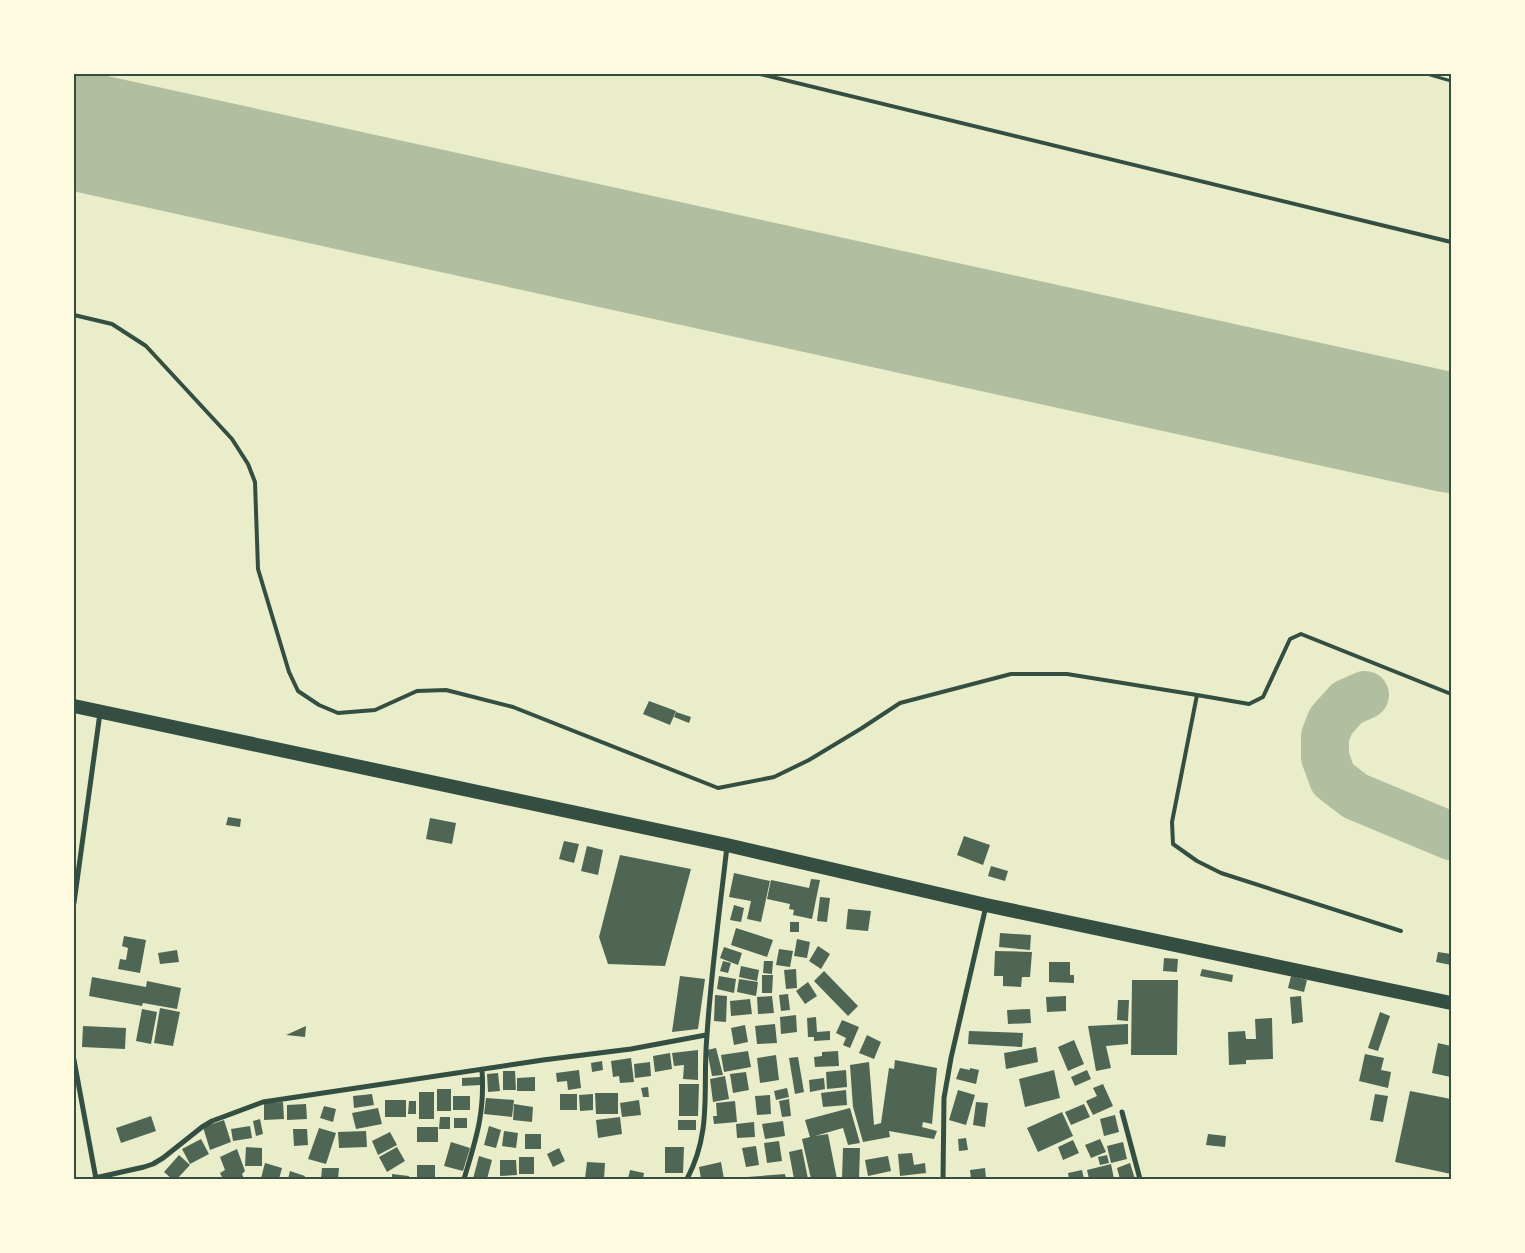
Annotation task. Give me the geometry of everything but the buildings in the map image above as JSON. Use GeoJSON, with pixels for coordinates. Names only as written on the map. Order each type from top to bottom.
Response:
{"type":"FeatureCollection","features":[{"type":"Feature","properties":{"kind":"highway"},"geometry":{"type":"LineString","coordinates":[[74,706],[727,845],[986,905],[1451,1003]]}},
{"type":"Feature","properties":{"kind":"street"},"geometry":{"type":"LineString","coordinates":[[74,903],[100,712]]}},
{"type":"Feature","properties":{"kind":"street"},"geometry":{"type":"LineString","coordinates":[[687,1179],[695,1163],[704,1129],[706,1036],[727,845]]}},
{"type":"Feature","properties":{"kind":"street"},"geometry":{"type":"LineString","coordinates":[[943,1179],[944,1098],[986,905]]}},
{"type":"Feature","properties":{"kind":"street"},"geometry":{"type":"LineString","coordinates":[[74,1060],[96,1179],[153,1164],[212,1121],[263,1102],[631,1049],[706,1036]]}},
{"type":"Feature","properties":{"kind":"street"},"geometry":{"type":"LineString","coordinates":[[464,1179],[481,1122],[482,1070]]}},
{"type":"Feature","properties":{"kind":"street"},"geometry":{"type":"LineString","coordinates":[[1122,1112],[1140,1179]]}},
{"type":"Feature","properties":{"kind":"lane"},"geometry":{"type":"LineString","coordinates":[[760,74],[1451,242]]}},
{"type":"Feature","properties":{"kind":"lane"},"geometry":{"type":"LineString","coordinates":[[74,315],[112,324],[146,346],[232,439],[248,464],[255,482],[258,569],[289,672],[298,691],[320,705],[338,713],[375,710],[417,691],[446,690],[513,707],[718,788],[774,777],[809,760],[900,703],[1010,674],[1067,674],[1249,704],[1262,698],[1290,639],[1302,634],[1451,694]]}},
{"type":"Feature","properties":{"kind":"lane"},"geometry":{"type":"LineString","coordinates":[[1197,695],[1172,822],[1173,844],[1197,861],[1221,873],[1401,932]]}},
{"type":"Feature","properties":{"kind":"path"},"geometry":{"type":"LineString","coordinates":[[1427,74],[1451,81]]}},
{"type":"Feature","properties":{"kind":"taxiway"},"geometry":{"type":"LineString","coordinates":[[1365,695],[1347,703],[1331,721],[1325,736],[1325,757],[1333,779],[1355,796],[1451,836]]}},
{"type":"Feature","properties":{"kind":"runway"},"geometry":{"type":"LineString","coordinates":[[74,130],[1451,433]]}}]}
